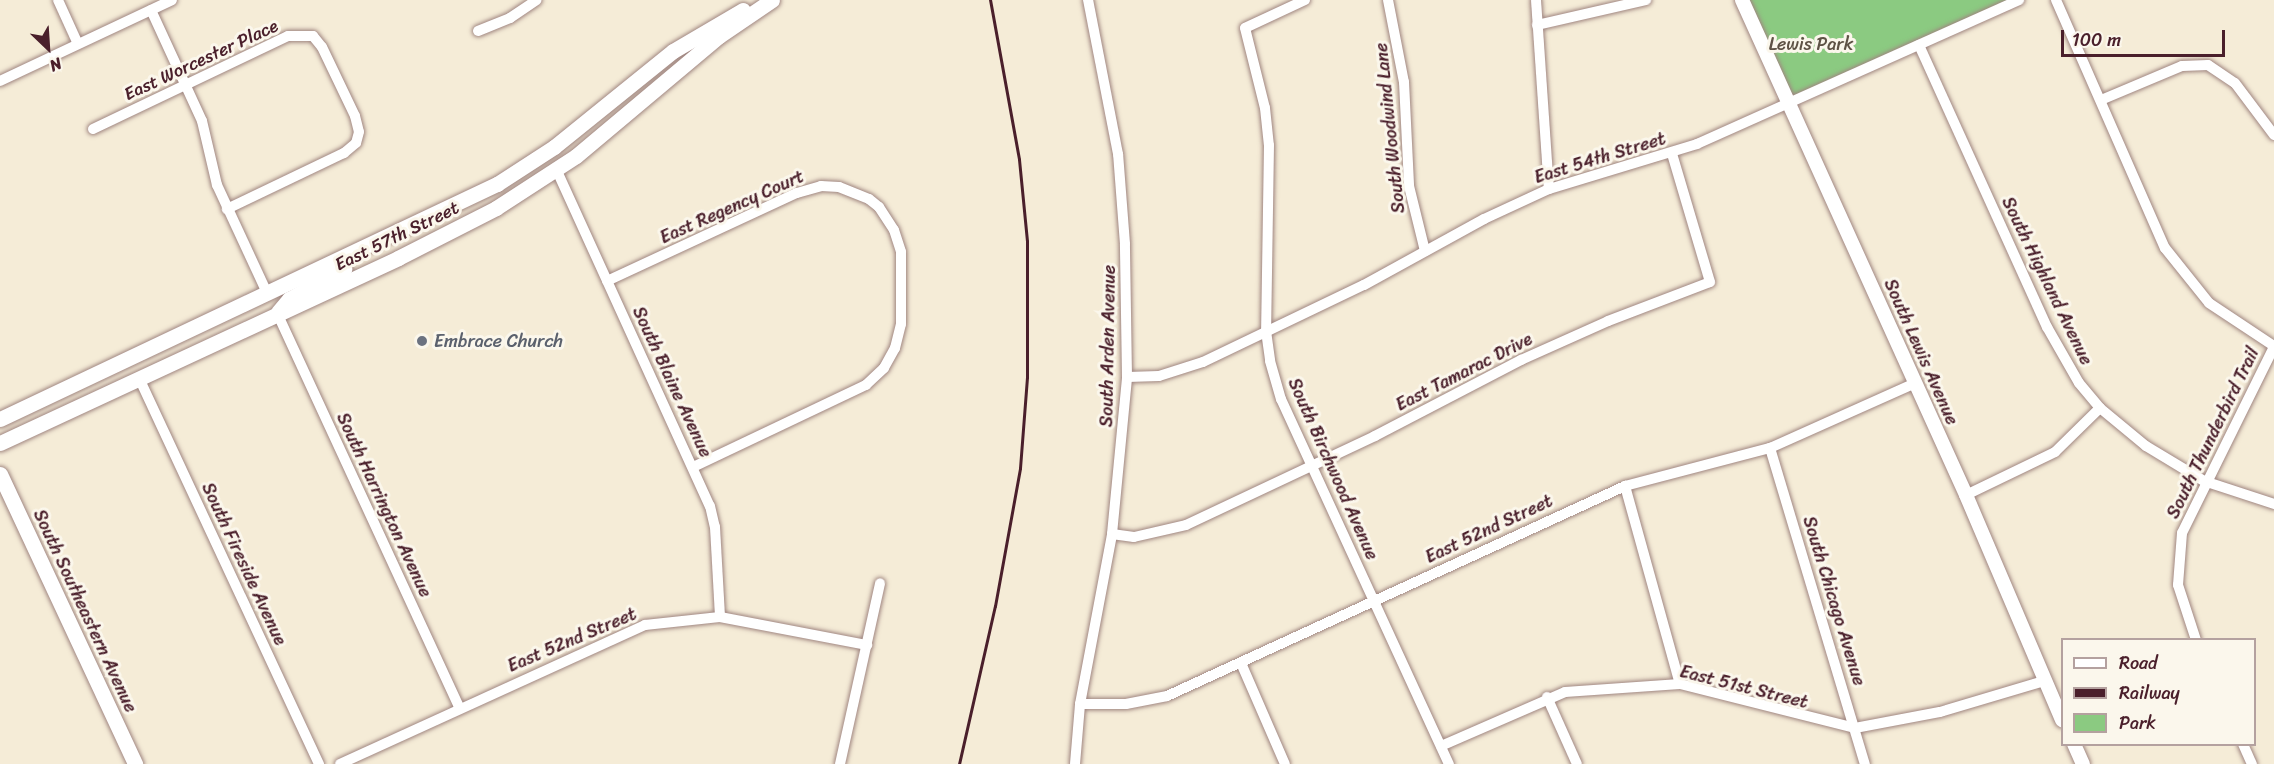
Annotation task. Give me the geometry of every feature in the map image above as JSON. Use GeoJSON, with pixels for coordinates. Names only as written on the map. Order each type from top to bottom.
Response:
{"type":"FeatureCollection","features":[{"type":"Feature","properties":{"kind":"main road","name":"East 57th Street"},"geometry":{"type":"LineString","coordinates":[[0,419],[268,295],[397,233],[525,167],[690,39],[720,20],[766,0]]}},
{"type":"Feature","properties":{"kind":"main road","name":"East 57th Street"},"geometry":{"type":"LineString","coordinates":[[0,443],[447,234],[557,171],[719,36],[772,0]]}},
{"type":"Feature","properties":{"kind":"main road"},"geometry":{"type":"LineString","coordinates":[[278,315],[279,308],[289,299],[342,271],[397,233]]}},
{"type":"Feature","properties":{"kind":"main road","name":"South Southeastern Avenue"},"geometry":{"type":"LineString","coordinates":[[0,474],[135,764]]}},
{"type":"Feature","properties":{"kind":"street"},"geometry":{"type":"LineString","coordinates":[[58,0],[78,44]]}},
{"type":"Feature","properties":{"kind":"street"},"geometry":{"type":"LineString","coordinates":[[0,81],[172,0]]}},
{"type":"Feature","properties":{"kind":"street"},"geometry":{"type":"LineString","coordinates":[[478,31],[510,18],[537,0]]}},
{"type":"Feature","properties":{"kind":"street","name":"South Arden Avenue"},"geometry":{"type":"LineString","coordinates":[[1075,764],[1080,704],[1112,534],[1127,377],[1125,244],[1118,154],[1088,0]]}},
{"type":"Feature","properties":{"kind":"street","name":"South Birchwood Avenue"},"geometry":{"type":"LineString","coordinates":[[1305,0],[1245,28],[1265,108],[1269,145],[1266,331],[1275,381],[1449,764]]}},
{"type":"Feature","properties":{"kind":"street","name":"South Woodwind Lane"},"geometry":{"type":"LineString","coordinates":[[1388,0],[1404,82],[1409,186],[1425,251]]}},
{"type":"Feature","properties":{"kind":"street"},"geometry":{"type":"LineString","coordinates":[[1536,0],[1549,189]]}},
{"type":"Feature","properties":{"kind":"street"},"geometry":{"type":"LineString","coordinates":[[1537,25],[1646,0]]}},
{"type":"Feature","properties":{"kind":"street","name":"South Lewis Avenue"},"geometry":{"type":"LineString","coordinates":[[1742,0],[1966,495],[2061,718]]}},
{"type":"Feature","properties":{"kind":"street","name":"East 54th Street"},"geometry":{"type":"LineString","coordinates":[[1127,377],[1159,376],[1186,368],[1266,331],[1549,189],[1672,154],[2019,0]]}},
{"type":"Feature","properties":{"kind":"street"},"geometry":{"type":"LineString","coordinates":[[2056,0],[2158,235],[2178,268],[2221,313],[2274,346]]}},
{"type":"Feature","properties":{"kind":"street"},"geometry":{"type":"LineString","coordinates":[[151,10],[202,121],[211,170],[268,295]]}},
{"type":"Feature","properties":{"kind":"street","name":"East Worcester Place"},"geometry":{"type":"LineString","coordinates":[[93,129],[288,36],[308,34],[322,47],[358,124],[358,138],[351,149],[228,209]]}},
{"type":"Feature","properties":{"kind":"street","name":"South Highland Avenue"},"geometry":{"type":"LineString","coordinates":[[1919,45],[2061,354],[2100,408],[2146,446],[2204,481],[2274,504]]}},
{"type":"Feature","properties":{"kind":"street"},"geometry":{"type":"LineString","coordinates":[[2101,100],[2174,68],[2208,65],[2235,83],[2274,135]]}},
{"type":"Feature","properties":{"kind":"street","name":"East Tamarac Drive"},"geometry":{"type":"LineString","coordinates":[[1112,534],[1134,537],[1163,534],[1608,321],[1710,282],[1672,154]]}},
{"type":"Feature","properties":{"kind":"street","name":"South Blaine Avenue"},"geometry":{"type":"LineString","coordinates":[[557,171],[693,467],[715,527],[720,617]]}},
{"type":"Feature","properties":{"kind":"street","name":"East Regency Court"},"geometry":{"type":"LineString","coordinates":[[607,281],[797,193],[821,186],[839,187],[869,199],[894,230],[901,252],[901,324],[895,348],[884,368],[866,385],[693,467]]}},
{"type":"Feature","properties":{"kind":"street","name":"South Harrington Avenue"},"geometry":{"type":"LineString","coordinates":[[278,315],[460,708]]}},
{"type":"Feature","properties":{"kind":"street","name":"South Thunderbird Trail"},"geometry":{"type":"LineString","coordinates":[[2196,638],[2181,603],[2177,570],[2182,533],[2204,481],[2274,346]]}},
{"type":"Feature","properties":{"kind":"street","name":"South Fireside Avenue"},"geometry":{"type":"LineString","coordinates":[[139,378],[319,764]]}},
{"type":"Feature","properties":{"kind":"street","name":"East 52nd Street"},"geometry":{"type":"LineString","coordinates":[[1080,704],[1148,701],[1241,663],[1624,486],[1770,448],[1915,383]]}},
{"type":"Feature","properties":{"kind":"street"},"geometry":{"type":"LineString","coordinates":[[1966,495],[2055,452],[2100,408]]}},
{"type":"Feature","properties":{"kind":"street","name":"South Chicago Avenue"},"geometry":{"type":"LineString","coordinates":[[1770,448],[1865,764]]}},
{"type":"Feature","properties":{"kind":"street"},"geometry":{"type":"LineString","coordinates":[[1624,486],[1680,684]]}},
{"type":"Feature","properties":{"kind":"street"},"geometry":{"type":"LineString","coordinates":[[840,764],[880,583]]}},
{"type":"Feature","properties":{"kind":"street","name":"East 52nd Street"},"geometry":{"type":"LineString","coordinates":[[340,764],[617,635],[668,620],[720,617],[867,645]]}},
{"type":"Feature","properties":{"kind":"street"},"geometry":{"type":"LineString","coordinates":[[1241,663],[1285,764]]}},
{"type":"Feature","properties":{"kind":"street","name":"East 51st Street"},"geometry":{"type":"LineString","coordinates":[[1441,746],[1546,697],[1565,692],[1680,684],[1855,728],[1940,712],[2044,681]]}},
{"type":"Feature","properties":{"kind":"street"},"geometry":{"type":"LineString","coordinates":[[1546,697],[1577,764]]}},
{"type":"Feature","properties":{"kind":"street"},"geometry":{"type":"LineString","coordinates":[[2075,746],[2083,764]]}},
{"type":"Feature","properties":{"kind":"street"},"geometry":{"type":"LineString","coordinates":[[2244,746],[2252,764]]}},
{"type":"Feature","properties":{"kind":"green space","name":"Lewis Park"},"geometry":{"type":"Polygon","coordinates":[[[1742,0],[2019,0],[1788,103],[1742,0]]]}},
{"type":"Feature","properties":{"kind":"railway"},"geometry":{"type":"LineString","coordinates":[[959,764],[995,606],[1020,468],[1027,377],[1027,241],[1019,159],[990,0]]}},
{"type":"Feature","properties":{"kind":"place","name":"Embrace Church"},"geometry":{"type":"Point","coordinates":[422,341]}}]}
